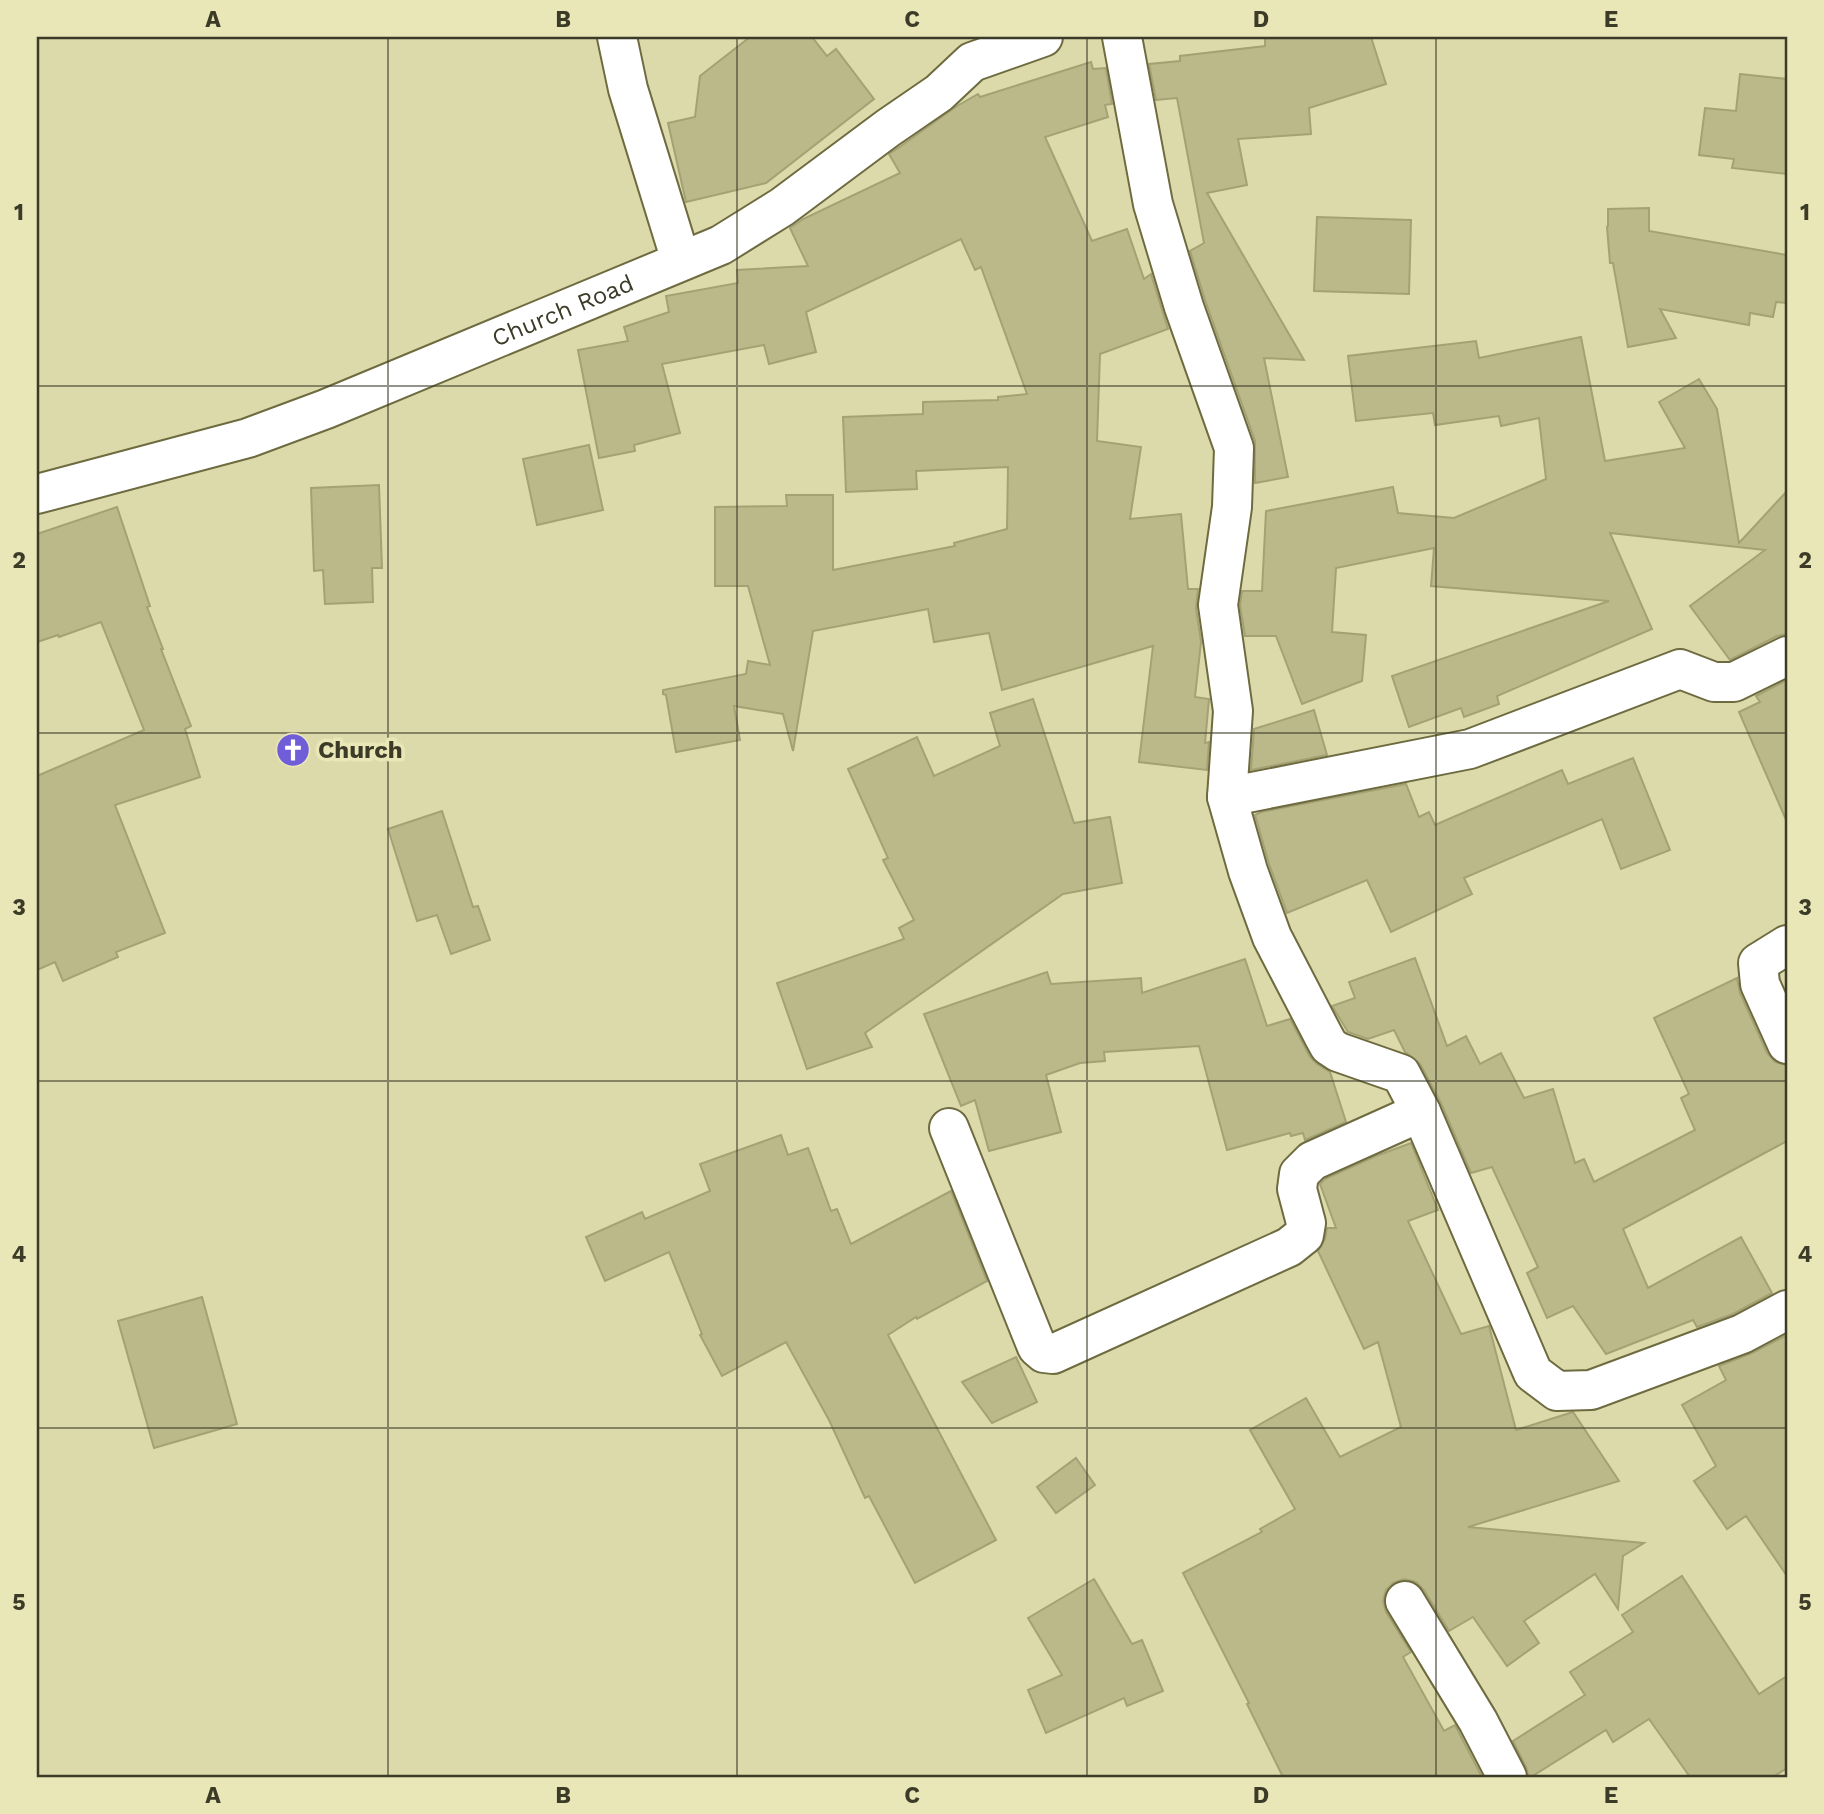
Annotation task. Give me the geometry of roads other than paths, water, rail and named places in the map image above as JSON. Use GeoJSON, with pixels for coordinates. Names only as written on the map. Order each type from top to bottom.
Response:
{"type":"FeatureCollection","features":[{"type":"Feature","properties":{"kind":"street"},"geometry":{"type":"LineString","coordinates":[[617,37],[628,89],[681,261]]}},
{"type":"Feature","properties":{"kind":"street","name":"Church Road"},"geometry":{"type":"LineString","coordinates":[[37,494],[248,438],[326,409],[720,245],[782,207],[939,93],[972,62],[1043,37]]}},
{"type":"Feature","properties":{"kind":"street"},"geometry":{"type":"LineString","coordinates":[[1122,37],[1153,204],[1184,307],[1234,448],[1232,507],[1218,605],[1233,711],[1227,797],[1248,871],[1272,937],[1329,1046],[1338,1052],[1401,1074],[1421,1112],[1533,1373],[1557,1391],[1591,1390],[1742,1334],[1787,1310]]}},
{"type":"Feature","properties":{"kind":"street"},"geometry":{"type":"LineString","coordinates":[[1227,797],[1470,749],[1680,669],[1714,682],[1734,682],[1787,656]]}},
{"type":"Feature","properties":{"kind":"street"},"geometry":{"type":"LineString","coordinates":[[1787,945],[1759,962],[1760,984],[1787,1044]]}},
{"type":"Feature","properties":{"kind":"street"},"geometry":{"type":"LineString","coordinates":[[949,1128],[1037,1347],[1044,1353],[1054,1354],[1289,1248],[1304,1235],[1306,1223],[1297,1189],[1299,1174],[1312,1161],[1421,1112]]}},
{"type":"Feature","properties":{"kind":"street"},"geometry":{"type":"LineString","coordinates":[[1405,1601],[1478,1721],[1507,1777]]}},
{"type":"Feature","properties":{"kind":"place","name":"Church"},"geometry":{"type":"Point","coordinates":[293,750]}}]}
